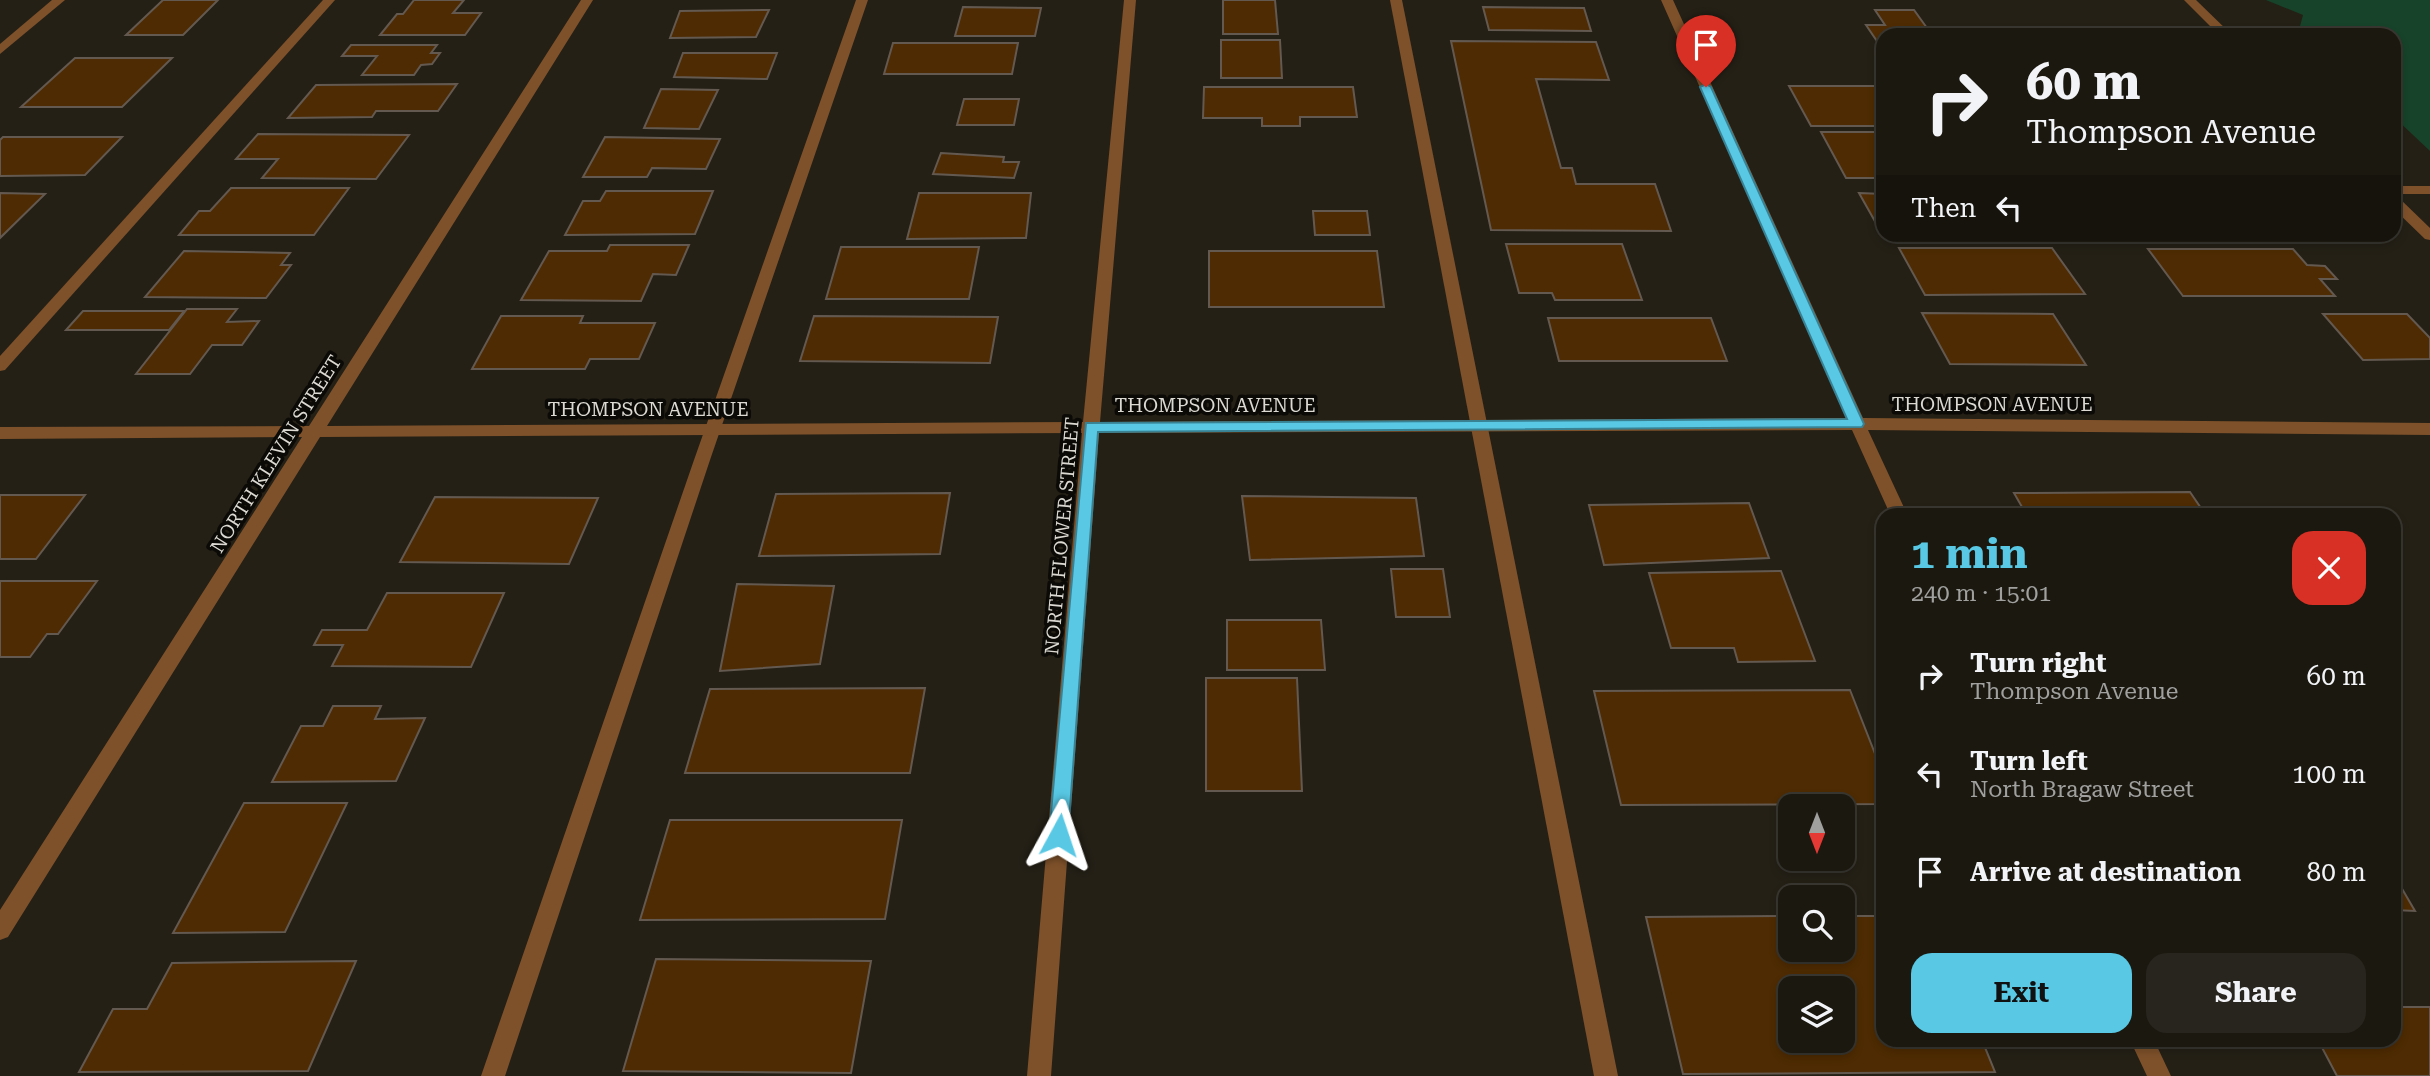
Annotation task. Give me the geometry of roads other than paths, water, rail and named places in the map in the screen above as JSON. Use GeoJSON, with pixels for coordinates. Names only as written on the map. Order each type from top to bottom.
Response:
{"type":"FeatureCollection","features":[{"type":"Feature","properties":{"kind":"street"},"geometry":{"type":"LineString","coordinates":[[0,50],[59,0]]}},
{"type":"Feature","properties":{"kind":"street"},"geometry":{"type":"LineString","coordinates":[[0,366],[330,0]]}},
{"type":"Feature","properties":{"kind":"street","name":"NORTH KLEVIN STREET"},"geometry":{"type":"LineString","coordinates":[[0,930],[587,0]]}},
{"type":"Feature","properties":{"kind":"street"},"geometry":{"type":"LineString","coordinates":[[493,1076],[862,0]]}},
{"type":"Feature","properties":{"kind":"street","name":"NORTH FLOWER STREET"},"geometry":{"type":"LineString","coordinates":[[1039,1076],[1091,427],[1130,0]]}},
{"type":"Feature","properties":{"kind":"street"},"geometry":{"type":"LineString","coordinates":[[1396,0],[1606,1076]]}},
{"type":"Feature","properties":{"kind":"street"},"geometry":{"type":"LineString","coordinates":[[1667,0],[1895,508]]}},
{"type":"Feature","properties":{"kind":"street"},"geometry":{"type":"LineString","coordinates":[[2190,0],[2219,28]]}},
{"type":"Feature","properties":{"kind":"street"},"geometry":{"type":"LineString","coordinates":[[2401,190],[2430,190]]}},
{"type":"Feature","properties":{"kind":"street"},"geometry":{"type":"LineString","coordinates":[[2401,208],[2430,236]]}},
{"type":"Feature","properties":{"kind":"street","name":"THOMPSON AVENUE"},"geometry":{"type":"LineString","coordinates":[[0,433],[1857,424],[2430,429]]}},
{"type":"Feature","properties":{"kind":"street"},"geometry":{"type":"LineString","coordinates":[[2145,1047],[2159,1076]]}}]}
